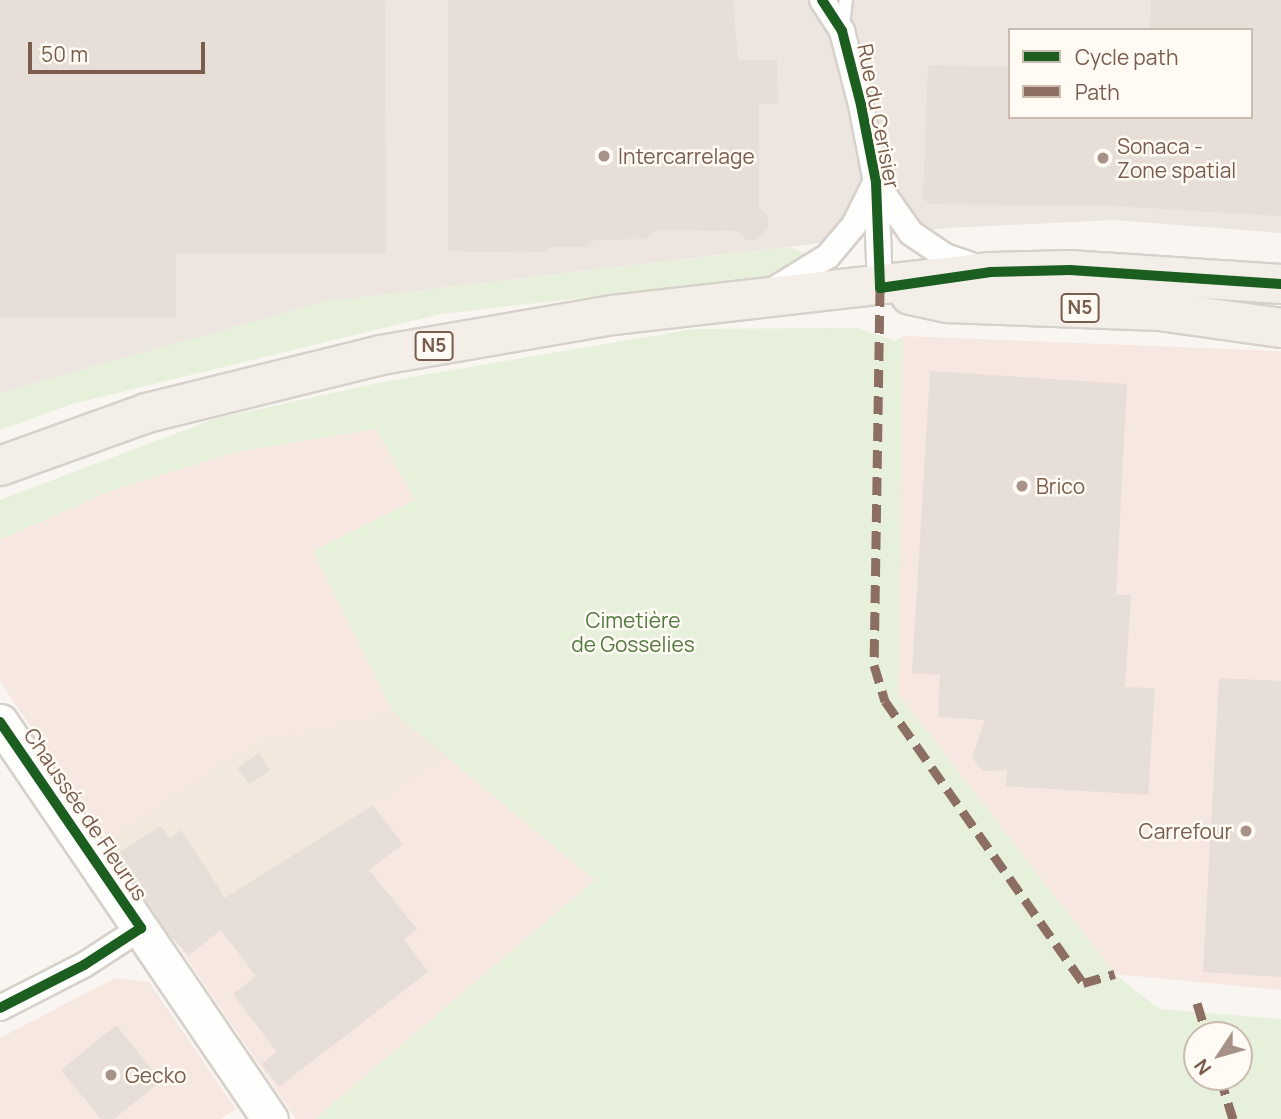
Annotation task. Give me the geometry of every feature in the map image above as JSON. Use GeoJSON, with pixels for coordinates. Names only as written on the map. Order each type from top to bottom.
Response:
{"type":"FeatureCollection","features":[{"type":"Feature","properties":{"kind":"main road","name":"N5"},"geometry":{"type":"LineString","coordinates":[[0,466],[147,413],[381,355],[613,315],[880,288],[991,272],[1070,270],[1281,284]]}},
{"type":"Feature","properties":{"kind":"main road","name":"N5"},"geometry":{"type":"LineString","coordinates":[[880,288],[949,303],[1160,311],[1281,328]]}},
{"type":"Feature","properties":{"kind":"main road","name":"Chaussée de Fleurus"},"geometry":{"type":"LineString","coordinates":[[0,722],[270,1119]]}},
{"type":"Feature","properties":{"kind":"street","name":"Rue du Cerisier"},"geometry":{"type":"LineString","coordinates":[[822,0],[842,31],[876,182],[880,288]]}},
{"type":"Feature","properties":{"kind":"street"},"geometry":{"type":"LineString","coordinates":[[757,301],[828,256],[854,225],[876,182],[911,233],[946,256],[991,272]]}},
{"type":"Feature","properties":{"kind":"street"},"geometry":{"type":"LineString","coordinates":[[0,1008],[84,965],[141,928]]}},
{"type":"Feature","properties":{"kind":"lane"},"geometry":{"type":"LineString","coordinates":[[842,31],[846,0]]}},
{"type":"Feature","properties":{"kind":"shaded area"},"geometry":{"type":"Polygon","coordinates":[[[0,0],[1281,0],[1281,233],[1114,220],[947,228],[323,302],[0,393],[0,0]]]}},
{"type":"Feature","properties":{"kind":"shaded area"},"geometry":{"type":"Polygon","coordinates":[[[903,336],[1281,351],[1281,990],[1115,974],[898,694],[903,336]]]}},
{"type":"Feature","properties":{"kind":"shaded area"},"geometry":{"type":"Polygon","coordinates":[[[377,429],[415,500],[313,551],[393,712],[256,742],[108,840],[0,682],[0,540],[112,490],[236,452],[377,429]]]}},
{"type":"Feature","properties":{"kind":"shaded area"},"geometry":{"type":"Polygon","coordinates":[[[393,712],[447,757],[171,935],[108,840],[256,742],[393,712]]]}},
{"type":"Feature","properties":{"kind":"shaded area"},"geometry":{"type":"Polygon","coordinates":[[[447,757],[595,880],[315,1119],[296,1119],[171,935],[447,757]]]}},
{"type":"Feature","properties":{"kind":"shaded area"},"geometry":{"type":"Polygon","coordinates":[[[115,978],[149,982],[236,1109],[221,1119],[0,1119],[0,1038],[115,978]]]}},
{"type":"Feature","properties":{"kind":"green space"},"geometry":{"type":"Polygon","coordinates":[[[790,247],[809,255],[800,273],[441,314],[72,404],[0,430],[0,393],[323,302],[790,247]]]}},
{"type":"Feature","properties":{"kind":"green space","name":"Cimetière de Gosselies"},"geometry":{"type":"Polygon","coordinates":[[[858,328],[896,341],[903,336],[898,694],[1115,974],[1159,1009],[1281,1019],[1281,1119],[315,1119],[595,880],[393,712],[313,551],[415,500],[376,429],[236,452],[112,490],[0,540],[0,500],[214,419],[388,381],[694,329],[858,328]]]}},
{"type":"Feature","properties":{"kind":"building"},"geometry":{"type":"Polygon","coordinates":[[[0,0],[385,0],[386,253],[176,254],[176,317],[0,317],[0,0]]]}},
{"type":"Feature","properties":{"kind":"building","name":"Intercarrelage"},"geometry":{"type":"Polygon","coordinates":[[[448,0],[733,0],[738,60],[777,60],[778,104],[759,104],[759,207],[768,217],[768,228],[756,240],[746,240],[737,231],[655,230],[646,239],[594,240],[587,247],[548,247],[548,252],[448,251],[448,0]]]}},
{"type":"Feature","properties":{"kind":"building","name":"Sonaca - Zone spatial"},"geometry":{"type":"Polygon","coordinates":[[[1151,0],[1281,0],[1281,216],[1114,206],[929,204],[923,198],[928,65],[1008,67],[1008,119],[1253,119],[1253,28],[1150,28],[1151,0]]]}},
{"type":"Feature","properties":{"kind":"building","name":"Brico"},"geometry":{"type":"Polygon","coordinates":[[[930,371],[1127,384],[1116,595],[1131,595],[1125,687],[1155,688],[1148,795],[1006,786],[1007,770],[983,771],[972,758],[985,720],[938,717],[940,675],[912,673],[930,371]]]}},
{"type":"Feature","properties":{"kind":"building","name":"Carrefour"},"geometry":{"type":"Polygon","coordinates":[[[1219,678],[1281,681],[1281,977],[1203,972],[1219,678]]]}},
{"type":"Feature","properties":{"kind":"building"},"geometry":{"type":"Polygon","coordinates":[[[259,753],[270,770],[249,784],[237,768],[259,753]]]}},
{"type":"Feature","properties":{"kind":"building"},"geometry":{"type":"Polygon","coordinates":[[[373,805],[403,844],[369,870],[417,929],[404,939],[428,972],[279,1087],[261,1064],[277,1052],[233,994],[256,976],[221,930],[189,955],[170,936],[115,855],[161,826],[170,838],[181,830],[225,898],[373,805]]]}},
{"type":"Feature","properties":{"kind":"building","name":"Gecko"},"geometry":{"type":"Polygon","coordinates":[[[116,1025],[161,1081],[114,1119],[101,1119],[61,1070],[116,1025]]]}},
{"type":"Feature","properties":{"kind":"marked path"},"geometry":{"type":"LineString","coordinates":[[880,288],[874,665],[885,701],[1083,983],[1115,974]]}},
{"type":"Feature","properties":{"kind":"marked path"},"geometry":{"type":"LineString","coordinates":[[1197,1003],[1203,1021]]}},
{"type":"Feature","properties":{"kind":"marked path"},"geometry":{"type":"LineString","coordinates":[[1224,1091],[1233,1119]]}},
{"type":"Feature","properties":{"kind":"cycle path"},"geometry":{"type":"LineString","coordinates":[[822,0],[842,31],[861,105],[876,182],[880,288],[991,272],[1070,270],[1281,284]]}},
{"type":"Feature","properties":{"kind":"cycle path"},"geometry":{"type":"LineString","coordinates":[[0,722],[141,928],[84,965],[0,1008]]}},
{"type":"Feature","properties":{"kind":"place","name":"Intercarrelage"},"geometry":{"type":"Point","coordinates":[604,156]}},
{"type":"Feature","properties":{"kind":"place","name":"Sonaca - Zone spatial"},"geometry":{"type":"Point","coordinates":[1103,158]}},
{"type":"Feature","properties":{"kind":"place","name":"Brico"},"geometry":{"type":"Point","coordinates":[1022,486]}},
{"type":"Feature","properties":{"kind":"place","name":"Carrefour"},"geometry":{"type":"Point","coordinates":[1246,831]}},
{"type":"Feature","properties":{"kind":"place","name":"Gecko"},"geometry":{"type":"Point","coordinates":[111,1075]}}]}
